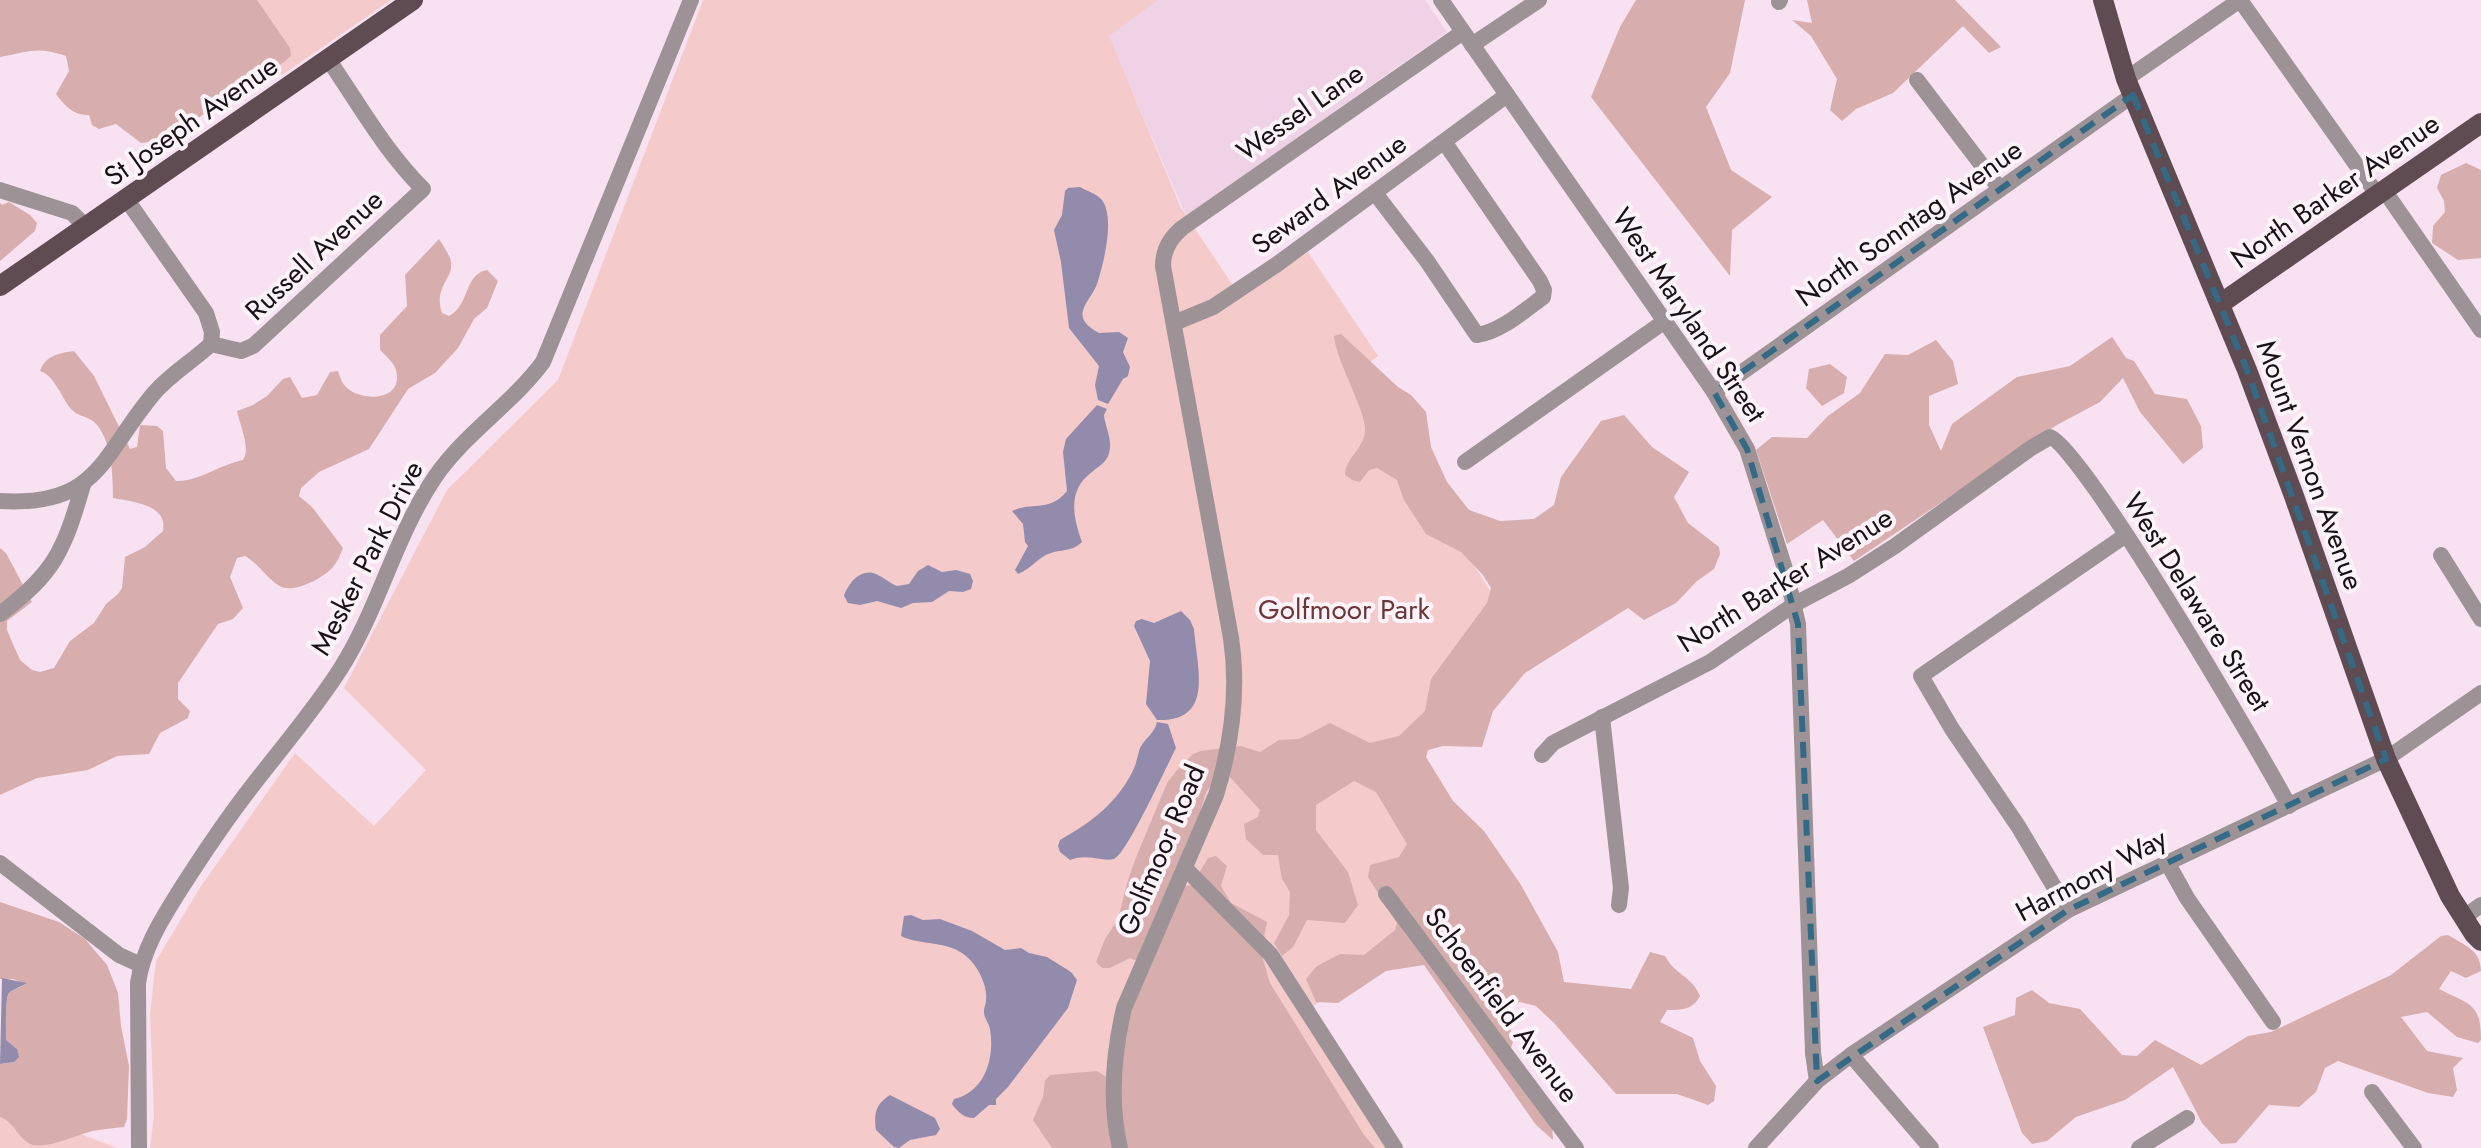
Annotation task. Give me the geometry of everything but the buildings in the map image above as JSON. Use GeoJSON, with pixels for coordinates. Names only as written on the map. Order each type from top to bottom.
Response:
{"type":"FeatureCollection","features":[{"type":"Feature","properties":{"kind":"main road","name":"St Joseph Avenue"},"geometry":{"type":"LineString","coordinates":[[0,286],[413,0]]}},
{"type":"Feature","properties":{"kind":"main road","name":"Mount Vernon Avenue"},"geometry":{"type":"LineString","coordinates":[[2103,0],[2130,87],[2220,304],[2294,496],[2386,759],[2422,840],[2463,918],[2481,941]]}},
{"type":"Feature","properties":{"kind":"main road","name":"North Barker Avenue"},"geometry":{"type":"LineString","coordinates":[[2220,304],[2481,123]]}},
{"type":"Feature","properties":{"kind":"street","name":"Mesker Park Drive"},"geometry":{"type":"LineString","coordinates":[[139,1148],[137,1007],[141,965],[161,920],[208,847],[341,668],[361,632],[413,515],[436,476],[453,453],[543,362],[691,0]]}},
{"type":"Feature","properties":{"kind":"street","name":"West Maryland Street"},"geometry":{"type":"LineString","coordinates":[[1441,0],[1714,392],[1747,449],[1795,604],[1799,643],[1813,1053],[1817,1081]]}},
{"type":"Feature","properties":{"kind":"street","name":"Wessel Lane"},"geometry":{"type":"LineString","coordinates":[[1171,239],[1182,228],[1468,38],[1539,0]]}},
{"type":"Feature","properties":{"kind":"street"},"geometry":{"type":"LineString","coordinates":[[2240,0],[2380,192],[2476,312],[2481,330]]}},
{"type":"Feature","properties":{"kind":"street","name":"North Sonntag Avenue"},"geometry":{"type":"LineString","coordinates":[[1714,392],[2000,189],[2240,0]]}},
{"type":"Feature","properties":{"kind":"street","name":"Russell Avenue"},"geometry":{"type":"LineString","coordinates":[[211,344],[236,350],[253,346],[423,189],[404,170],[366,119],[328,59]]}},
{"type":"Feature","properties":{"kind":"street"},"geometry":{"type":"LineString","coordinates":[[1917,80],[2000,189]]}},
{"type":"Feature","properties":{"kind":"street","name":"Seward Avenue"},"geometry":{"type":"LineString","coordinates":[[1174,323],[1213,307],[1298,250],[1507,95]]}},
{"type":"Feature","properties":{"kind":"street"},"geometry":{"type":"LineString","coordinates":[[1375,193],[1427,261],[1477,335],[1514,318],[1543,297],[1544,290],[1445,143]]}},
{"type":"Feature","properties":{"kind":"street"},"geometry":{"type":"LineString","coordinates":[[0,190],[72,213],[86,227]]}},
{"type":"Feature","properties":{"kind":"street"},"geometry":{"type":"LineString","coordinates":[[0,614],[36,586],[55,561],[83,485],[117,447],[153,395],[211,344],[212,332],[206,313],[127,200]]}},
{"type":"Feature","properties":{"kind":"street","name":"Golfmoor Road"},"geometry":{"type":"LineString","coordinates":[[1120,1148],[1113,1095],[1117,1038],[1132,986],[1185,868],[1226,761],[1235,698],[1231,638],[1163,266],[1171,239]]}},
{"type":"Feature","properties":{"kind":"street"},"geometry":{"type":"LineString","coordinates":[[1465,462],[1665,321]]}},
{"type":"Feature","properties":{"kind":"street","name":"North Barker Avenue"},"geometry":{"type":"LineString","coordinates":[[1542,755],[1553,743],[1710,662],[1795,604],[1848,576],[2049,438]]}},
{"type":"Feature","properties":{"kind":"street","name":"West Delaware Street"},"geometry":{"type":"LineString","coordinates":[[2049,438],[2060,442],[2126,535],[2226,695],[2289,806]]}},
{"type":"Feature","properties":{"kind":"street"},"geometry":{"type":"LineString","coordinates":[[0,501],[34,501],[83,485]]}},
{"type":"Feature","properties":{"kind":"street"},"geometry":{"type":"LineString","coordinates":[[2068,910],[2018,826],[1921,677],[2126,535]]}},
{"type":"Feature","properties":{"kind":"street"},"geometry":{"type":"LineString","coordinates":[[2441,555],[2481,619]]}},
{"type":"Feature","properties":{"kind":"street","name":"Harmony Way"},"geometry":{"type":"LineString","coordinates":[[1756,1148],[1817,1081],[1851,1055],[2068,910],[2386,759],[2481,693]]}},
{"type":"Feature","properties":{"kind":"street"},"geometry":{"type":"LineString","coordinates":[[1602,717],[1621,888],[1619,905]]}},
{"type":"Feature","properties":{"kind":"street"},"geometry":{"type":"LineString","coordinates":[[2167,862],[2195,910],[2273,1022]]}},
{"type":"Feature","properties":{"kind":"street"},"geometry":{"type":"LineString","coordinates":[[0,863],[119,955],[141,965]]}},
{"type":"Feature","properties":{"kind":"street"},"geometry":{"type":"LineString","coordinates":[[1185,868],[1271,955],[1395,1148]]}},
{"type":"Feature","properties":{"kind":"street","name":"Schoenfield Avenue"},"geometry":{"type":"LineString","coordinates":[[1386,894],[1576,1148]]}},
{"type":"Feature","properties":{"kind":"street"},"geometry":{"type":"LineString","coordinates":[[2463,918],[2481,905]]}},
{"type":"Feature","properties":{"kind":"street"},"geometry":{"type":"LineString","coordinates":[[1851,1055],[1931,1148]]}},
{"type":"Feature","properties":{"kind":"street"},"geometry":{"type":"LineString","coordinates":[[2372,1092],[2414,1148]]}},
{"type":"Feature","properties":{"kind":"street"},"geometry":{"type":"LineString","coordinates":[[2139,1148],[2187,1118]]}},
{"type":"Feature","properties":{"kind":"highlighted area"},"geometry":{"type":"Polygon","coordinates":[[[2133,95],[2247,370],[2386,759],[2068,910],[1817,1081],[1798,624],[1747,449],[1714,392],[2133,95]]]}},
{"type":"Feature","properties":{"kind":"shaded area"},"geometry":{"type":"Polygon","coordinates":[[[0,0],[257,0],[290,48],[291,56],[259,82],[201,116],[182,133],[165,140],[141,143],[116,124],[99,129],[92,125],[89,115],[74,112],[62,102],[56,94],[69,71],[66,56],[39,51],[0,57],[0,0]]]}},
{"type":"Feature","properties":{"kind":"shaded area"},"geometry":{"type":"Polygon","coordinates":[[[1158,0],[1425,0],[1447,32],[1186,216],[1108,35],[1158,0]]]}},
{"type":"Feature","properties":{"kind":"shaded area"},"geometry":{"type":"Polygon","coordinates":[[[1636,0],[1745,0],[1730,73],[1706,107],[1731,170],[1772,197],[1732,230],[1730,276],[1591,97],[1620,27],[1636,0]]]}},
{"type":"Feature","properties":{"kind":"shaded area"},"geometry":{"type":"Polygon","coordinates":[[[1807,0],[1955,0],[2001,47],[1989,53],[1963,26],[1893,93],[1856,109],[1842,121],[1830,110],[1837,79],[1811,36],[1792,20],[1812,23],[1807,0]]]}},
{"type":"Feature","properties":{"kind":"shaded area"},"geometry":{"type":"Polygon","coordinates":[[[2466,163],[2481,170],[2481,258],[2458,260],[2432,243],[2433,226],[2445,212],[2444,201],[2437,188],[2441,175],[2466,163]]]}},
{"type":"Feature","properties":{"kind":"shaded area"},"geometry":{"type":"Polygon","coordinates":[[[1080,187],[1102,200],[1108,217],[1100,273],[1082,314],[1089,326],[1099,333],[1119,332],[1128,338],[1123,352],[1130,367],[1128,376],[1108,404],[1098,400],[1095,385],[1099,366],[1069,328],[1054,230],[1062,215],[1065,191],[1080,187]]]}},
{"type":"Feature","properties":{"kind":"shaded area"},"geometry":{"type":"Polygon","coordinates":[[[9,202],[37,223],[35,231],[0,261],[0,203],[9,202]]]}},
{"type":"Feature","properties":{"kind":"shaded area"},"geometry":{"type":"Polygon","coordinates":[[[439,239],[451,262],[450,273],[440,296],[442,313],[449,316],[456,311],[470,283],[480,273],[487,270],[498,281],[487,308],[474,319],[458,348],[435,373],[408,389],[369,449],[319,472],[301,488],[299,496],[312,507],[343,548],[334,566],[312,582],[284,588],[245,556],[237,558],[230,577],[243,608],[233,619],[218,624],[178,683],[178,699],[190,711],[188,718],[160,733],[149,754],[117,756],[88,770],[37,778],[0,795],[0,548],[6,553],[32,602],[7,621],[7,630],[20,660],[32,670],[40,672],[54,668],[70,641],[94,623],[106,604],[118,594],[122,588],[125,557],[145,547],[163,531],[160,515],[154,510],[113,498],[110,457],[104,437],[93,421],[71,409],[54,382],[40,371],[45,362],[58,354],[74,351],[94,376],[130,449],[137,447],[140,425],[157,426],[163,431],[166,468],[176,481],[193,479],[243,460],[245,443],[237,411],[267,396],[283,379],[290,377],[302,398],[317,395],[330,372],[338,371],[345,386],[354,393],[380,396],[394,388],[396,370],[380,350],[380,335],[407,306],[405,275],[439,239]]]}},
{"type":"Feature","properties":{"kind":"shaded area"},"geometry":{"type":"Polygon","coordinates":[[[1341,334],[1426,412],[1431,447],[1447,482],[1469,510],[1500,521],[1534,519],[1554,505],[1561,477],[1601,421],[1624,415],[1652,447],[1689,472],[1674,497],[1688,523],[1719,547],[1720,554],[1714,569],[1676,603],[1644,620],[1628,608],[1525,673],[1493,711],[1482,747],[1443,746],[1428,750],[1426,757],[1453,801],[1484,831],[1521,885],[1558,952],[1564,982],[1631,989],[1650,952],[1665,956],[1692,984],[1700,996],[1697,1001],[1686,1008],[1667,1010],[1660,1022],[1693,1038],[1700,1061],[1716,1086],[1714,1101],[1708,1105],[1677,1094],[1616,1094],[1554,1023],[1536,1006],[1520,1002],[1507,1010],[1513,1042],[1506,1063],[1552,1125],[1553,1140],[1536,1125],[1424,965],[1386,971],[1338,1003],[1316,1002],[1306,979],[1317,966],[1340,954],[1364,955],[1395,930],[1397,923],[1368,877],[1370,865],[1399,857],[1407,844],[1376,792],[1354,781],[1316,805],[1316,830],[1348,872],[1358,905],[1345,923],[1307,920],[1293,947],[1282,956],[1274,943],[1289,915],[1290,892],[1282,879],[1278,855],[1263,855],[1246,839],[1244,824],[1258,817],[1260,810],[1228,775],[1215,780],[1206,792],[1180,880],[1184,886],[1192,885],[1208,858],[1216,856],[1227,866],[1221,886],[1231,903],[1267,922],[1261,953],[1270,983],[1375,1148],[1052,1148],[1033,1120],[1043,1097],[1045,1081],[1050,1075],[1097,1071],[1110,1079],[1137,961],[1130,958],[1110,968],[1102,968],[1096,962],[1105,939],[1118,919],[1137,855],[1167,783],[1177,770],[1193,754],[1201,751],[1241,746],[1260,752],[1279,740],[1299,739],[1330,723],[1370,743],[1399,736],[1425,711],[1431,679],[1487,603],[1491,588],[1483,575],[1461,552],[1426,534],[1404,500],[1397,480],[1377,468],[1369,470],[1360,482],[1345,475],[1365,431],[1361,412],[1336,347],[1334,336],[1341,334]]]}},
{"type":"Feature","properties":{"kind":"shaded area"},"geometry":{"type":"Polygon","coordinates":[[[2112,337],[2126,358],[2134,361],[2155,394],[2187,399],[2201,426],[2203,448],[2183,464],[2140,412],[2123,378],[2100,402],[2055,426],[1854,561],[1823,520],[1787,544],[1756,450],[1772,437],[1807,438],[1828,416],[1860,393],[1885,354],[1908,355],[1936,340],[1953,361],[1958,384],[1929,396],[1929,425],[1941,451],[1952,424],[2017,377],[2070,366],[2112,337]]]}},
{"type":"Feature","properties":{"kind":"shaded area"},"geometry":{"type":"Polygon","coordinates":[[[1830,364],[1847,377],[1844,393],[1822,406],[1806,388],[1809,369],[1830,364]]]}},
{"type":"Feature","properties":{"kind":"shaded area"},"geometry":{"type":"Polygon","coordinates":[[[1097,405],[1107,409],[1104,415],[1110,448],[1106,459],[1084,479],[1075,495],[1076,523],[1082,542],[1071,549],[1046,555],[1018,574],[1015,570],[1028,546],[1023,524],[1012,511],[1054,502],[1067,491],[1063,452],[1066,439],[1097,405]]]}},
{"type":"Feature","properties":{"kind":"shaded area"},"geometry":{"type":"Polygon","coordinates":[[[928,565],[942,572],[956,570],[970,574],[973,581],[971,589],[949,591],[932,602],[913,603],[901,608],[877,601],[860,605],[848,603],[844,596],[851,583],[863,574],[876,574],[897,586],[909,584],[918,571],[928,565]]]}},
{"type":"Feature","properties":{"kind":"shaded area"},"geometry":{"type":"Polygon","coordinates":[[[1181,611],[1194,629],[1198,690],[1195,703],[1188,712],[1175,718],[1157,720],[1146,704],[1150,661],[1134,626],[1136,621],[1142,619],[1154,623],[1181,611]]]}},
{"type":"Feature","properties":{"kind":"shaded area"},"geometry":{"type":"Polygon","coordinates":[[[1157,722],[1168,724],[1176,748],[1128,842],[1114,859],[1082,857],[1070,860],[1060,852],[1060,840],[1094,818],[1113,800],[1129,778],[1140,748],[1157,722]]]}},
{"type":"Feature","properties":{"kind":"shaded area"},"geometry":{"type":"Polygon","coordinates":[[[0,902],[59,922],[85,939],[107,965],[118,993],[129,1066],[124,1127],[93,1131],[47,1145],[33,1145],[0,1117],[0,1064],[14,1062],[17,1049],[6,1040],[8,996],[26,984],[13,979],[0,979],[0,902]]]}},
{"type":"Feature","properties":{"kind":"shaded area"},"geometry":{"type":"Polygon","coordinates":[[[911,915],[923,920],[940,919],[972,931],[1005,950],[1021,948],[1047,957],[1071,972],[1077,980],[1068,1008],[996,1099],[996,1105],[989,1105],[974,1118],[962,1114],[952,1104],[954,1099],[973,1089],[986,1072],[989,1062],[991,1040],[984,1014],[986,994],[983,982],[974,965],[959,951],[901,936],[904,916],[911,915]]]}},
{"type":"Feature","properties":{"kind":"shaded area"},"geometry":{"type":"Polygon","coordinates":[[[2448,935],[2475,953],[2481,971],[2466,978],[2451,971],[2439,989],[2476,1011],[2481,1040],[2478,1043],[2457,1037],[2427,1012],[2401,1017],[2427,1051],[2463,1058],[2453,1068],[2457,1090],[2453,1097],[2428,1093],[2338,1061],[2325,1068],[2316,1092],[2299,1107],[2269,1105],[2236,1143],[2221,1144],[2202,1123],[2173,1067],[2125,1100],[2076,1117],[2047,1141],[2032,1144],[2022,1133],[1983,1027],[2015,1015],[2016,998],[2032,990],[2049,1003],[2080,1009],[2122,1055],[2137,1056],[2155,1040],[2201,1065],[2248,1036],[2271,1032],[2391,975],[2441,936],[2448,935]]]}},
{"type":"Feature","properties":{"kind":"shaded area"},"geometry":{"type":"Polygon","coordinates":[[[2,978],[27,983],[9,993],[7,1001],[6,1040],[17,1049],[19,1057],[14,1062],[0,1064],[2,978]]]}},
{"type":"Feature","properties":{"kind":"shaded area"},"geometry":{"type":"Polygon","coordinates":[[[890,1095],[935,1118],[940,1129],[936,1135],[894,1147],[876,1130],[875,1124],[878,1106],[890,1095]]]}},
{"type":"Feature","properties":{"kind":"green space"},"geometry":{"type":"Polygon","coordinates":[[[227,0],[391,0],[282,75],[227,0]]]}},
{"type":"Feature","properties":{"kind":"green space","name":"Golfmoor Park"},"geometry":{"type":"Polygon","coordinates":[[[703,0],[1158,0],[1109,36],[1181,208],[1240,296],[1308,252],[1378,356],[1352,374],[1507,617],[1409,750],[1424,932],[1300,1015],[1388,1148],[150,1148],[154,1116],[150,1014],[156,961],[199,889],[295,753],[374,826],[426,770],[344,688],[447,490],[558,380],[703,0]]]}},
{"type":"Feature","properties":{"kind":"green space"},"geometry":{"type":"Polygon","coordinates":[[[0,1083],[39,1118],[117,1148],[0,1148],[0,1083]]]}}]}
